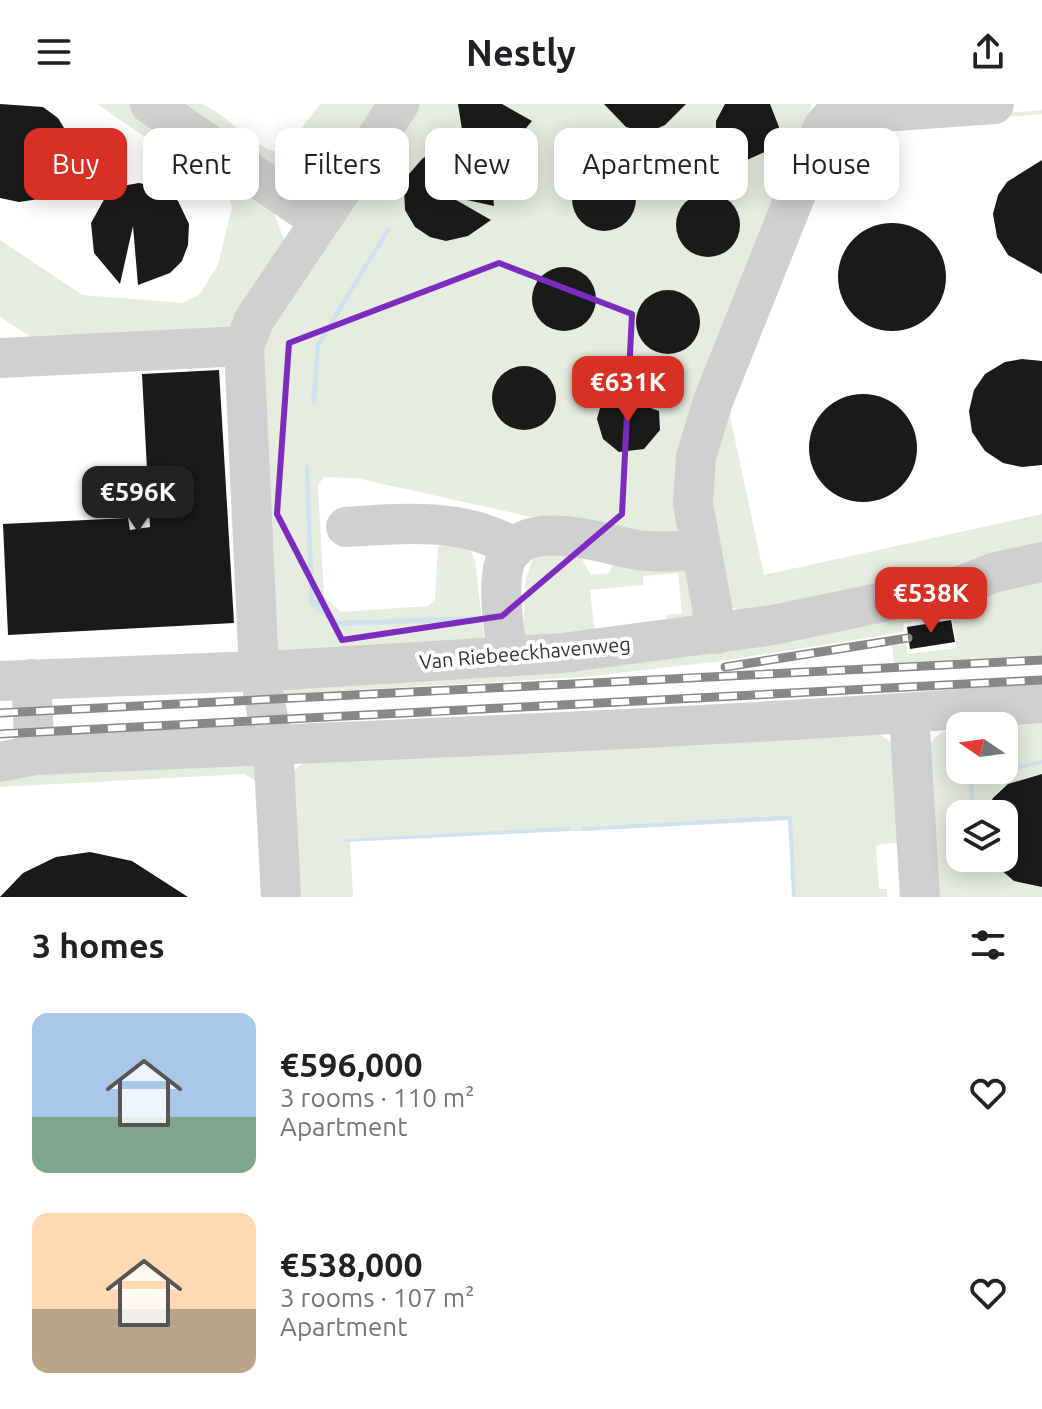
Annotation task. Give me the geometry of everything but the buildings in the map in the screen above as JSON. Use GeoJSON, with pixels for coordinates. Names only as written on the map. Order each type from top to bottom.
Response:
{"type":"FeatureCollection","features":[{"type":"Feature","properties":{"kind":"lane"},"geometry":{"type":"LineString","coordinates":[[150,104],[319,220]]}},
{"type":"Feature","properties":{"kind":"lane"},"geometry":{"type":"LineString","coordinates":[[281,897],[273,744],[259,671],[244,346],[254,320],[399,104]]}},
{"type":"Feature","properties":{"kind":"lane"},"geometry":{"type":"LineString","coordinates":[[717,634],[693,494],[701,437],[822,129],[840,115],[922,106],[994,104]]}},
{"type":"Feature","properties":{"kind":"lane"},"geometry":{"type":"LineString","coordinates":[[0,358],[244,346]]}},
{"type":"Feature","properties":{"kind":"lane"},"geometry":{"type":"LineString","coordinates":[[346,527],[408,523],[453,525],[501,540],[515,548]]}},
{"type":"Feature","properties":{"kind":"lane"},"geometry":{"type":"LineString","coordinates":[[507,657],[502,575],[515,548],[535,536],[549,534],[642,550],[701,549]]}},
{"type":"Feature","properties":{"kind":"lane","name":"Van Riebeeckhavenweg"},"geometry":{"type":"LineString","coordinates":[[16,680],[507,657],[717,634],[960,586],[996,572],[1042,562]]}},
{"type":"Feature","properties":{"kind":"lane"},"geometry":{"type":"LineString","coordinates":[[16,680],[17,759],[909,713],[1042,703]]}},
{"type":"Feature","properties":{"kind":"lane"},"geometry":{"type":"LineString","coordinates":[[909,713],[920,897]]}},
{"type":"Feature","properties":{"kind":"highlighted area"},"geometry":{"type":"Polygon","coordinates":[[[499,263],[632,314],[622,514],[502,616],[342,640],[277,514],[289,343],[499,263]]]}},
{"type":"Feature","properties":{"kind":"shaded area"},"geometry":{"type":"Polygon","coordinates":[[[97,104],[137,104],[171,128],[143,128],[143,135],[97,104]]]}},
{"type":"Feature","properties":{"kind":"shaded area"},"geometry":{"type":"Polygon","coordinates":[[[163,104],[201,104],[237,128],[201,128],[163,104]]]}},
{"type":"Feature","properties":{"kind":"shaded area"},"geometry":{"type":"Polygon","coordinates":[[[320,104],[386,104],[368,128],[302,128],[320,104]]]}},
{"type":"Feature","properties":{"kind":"shaded area"},"geometry":{"type":"Polygon","coordinates":[[[413,104],[812,104],[805,128],[764,128],[764,200],[784,200],[688,529],[639,541],[356,478],[324,477],[318,485],[324,597],[341,612],[428,606],[435,599],[438,547],[444,544],[470,550],[475,560],[485,645],[281,656],[274,650],[261,352],[268,318],[348,200],[409,200],[409,128],[397,128],[413,104]]]}},
{"type":"Feature","properties":{"kind":"shaded area"},"geometry":{"type":"Polygon","coordinates":[[[1042,110],[1042,114],[883,128],[837,128],[1042,110]]]}},
{"type":"Feature","properties":{"kind":"shaded area"},"geometry":{"type":"Polygon","coordinates":[[[259,144],[275,151],[275,175],[259,165],[259,144]]]}},
{"type":"Feature","properties":{"kind":"shaded area"},"geometry":{"type":"Polygon","coordinates":[[[259,189],[267,195],[285,242],[227,335],[36,340],[0,317],[0,240],[82,295],[183,303],[200,294],[218,265],[232,207],[230,200],[259,200],[259,189]]]}},
{"type":"Feature","properties":{"kind":"shaded area"},"geometry":{"type":"Polygon","coordinates":[[[803,200],[810,200],[727,402],[764,575],[1042,514],[1042,543],[997,552],[953,572],[744,613],[730,606],[719,590],[702,503],[704,459],[715,420],[803,200]]]}},
{"type":"Feature","properties":{"kind":"shaded area"},"geometry":{"type":"Polygon","coordinates":[[[574,545],[591,575],[610,573],[616,552],[684,559],[699,608],[692,617],[667,625],[666,615],[682,613],[678,573],[643,576],[643,585],[590,590],[595,635],[539,640],[523,634],[526,578],[534,556],[574,545]]]}},
{"type":"Feature","properties":{"kind":"shaded area"},"geometry":{"type":"Polygon","coordinates":[[[1042,582],[1042,655],[894,663],[892,646],[906,644],[907,654],[957,648],[952,616],[903,623],[904,632],[714,662],[584,677],[283,694],[283,686],[997,591],[1042,582]]]}},
{"type":"Feature","properties":{"kind":"shaded area"},"geometry":{"type":"Polygon","coordinates":[[[1042,716],[1042,897],[929,897],[927,745],[946,731],[946,784],[1018,784],[1018,720],[1042,716]]]}},
{"type":"Feature","properties":{"kind":"shaded area"},"geometry":{"type":"Polygon","coordinates":[[[876,732],[891,742],[902,842],[876,845],[879,889],[887,889],[887,897],[796,897],[791,815],[582,827],[582,831],[570,831],[570,828],[344,839],[350,842],[353,897],[294,897],[291,773],[305,761],[876,732]]]}},
{"type":"Feature","properties":{"kind":"shaded area"},"geometry":{"type":"Polygon","coordinates":[[[257,763],[256,781],[244,774],[0,787],[0,775],[257,763]]]}},
{"type":"Feature","properties":{"kind":"water"},"geometry":{"type":"Polygon","coordinates":[[[387,227],[391,229],[320,346],[316,403],[311,403],[316,344],[387,227]]]}},
{"type":"Feature","properties":{"kind":"water"},"geometry":{"type":"Polygon","coordinates":[[[305,465],[309,465],[314,598],[338,621],[479,616],[479,621],[335,626],[309,603],[305,465]]]}},
{"type":"Feature","properties":{"kind":"water"},"geometry":{"type":"Polygon","coordinates":[[[1042,760],[1042,764],[1018,769],[1018,765],[1042,760]]]}},
{"type":"Feature","properties":{"kind":"water"},"geometry":{"type":"Polygon","coordinates":[[[969,784],[973,784],[974,800],[970,800],[969,784]]]}},
{"type":"Feature","properties":{"kind":"water"},"geometry":{"type":"Polygon","coordinates":[[[792,815],[796,897],[792,897],[788,820],[582,831],[581,827],[792,815]]]}},
{"type":"Feature","properties":{"kind":"water"},"geometry":{"type":"Polygon","coordinates":[[[570,827],[570,831],[345,842],[343,839],[570,827]]]}},
{"type":"Feature","properties":{"kind":"railway"},"geometry":{"type":"LineString","coordinates":[[725,667],[908,638]]}},
{"type":"Feature","properties":{"kind":"railway"},"geometry":{"type":"LineString","coordinates":[[0,713],[1042,660]]}},
{"type":"Feature","properties":{"kind":"railway"},"geometry":{"type":"LineString","coordinates":[[0,734],[1042,680]]}}]}
